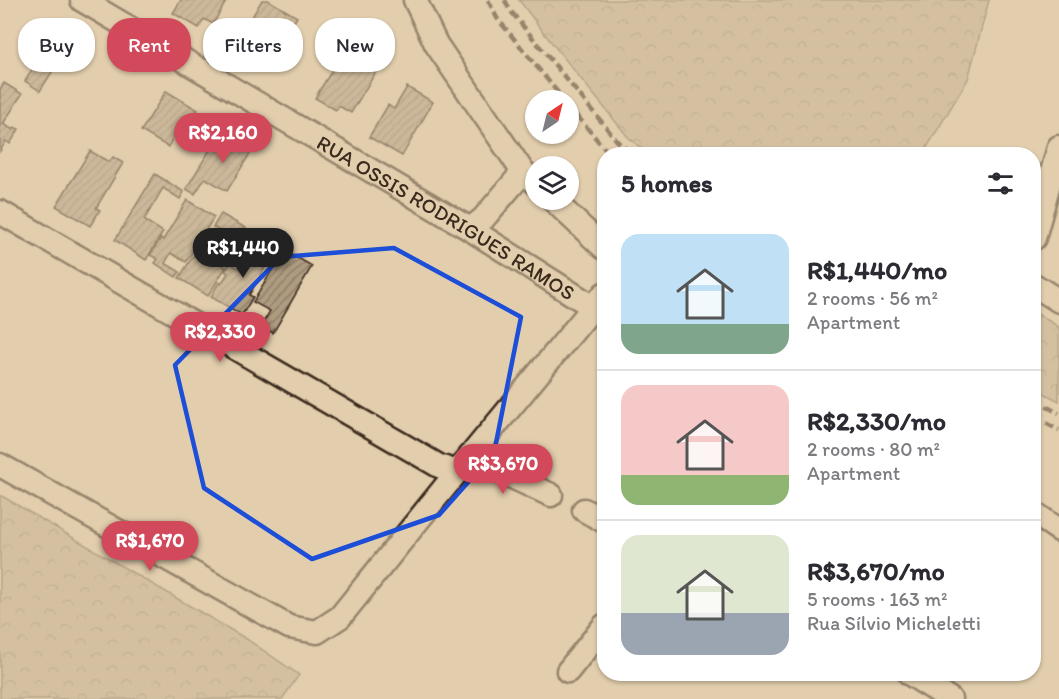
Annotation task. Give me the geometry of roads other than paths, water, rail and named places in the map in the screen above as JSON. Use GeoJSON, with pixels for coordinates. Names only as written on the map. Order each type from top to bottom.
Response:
{"type":"FeatureCollection","features":[{"type":"Feature","properties":{"kind":"street","name":"RUA OSSIS RODRIGUES RAMOS"},"geometry":{"type":"LineString","coordinates":[[82,0],[470,229],[597,299]]}},
{"type":"Feature","properties":{"kind":"street"},"geometry":{"type":"LineString","coordinates":[[415,0],[436,44],[525,171]]}},
{"type":"Feature","properties":{"kind":"street"},"geometry":{"type":"LineString","coordinates":[[1041,213],[1059,147]]}},
{"type":"Feature","properties":{"kind":"street"},"geometry":{"type":"LineString","coordinates":[[470,229],[525,181]]}},
{"type":"Feature","properties":{"kind":"street"},"geometry":{"type":"LineString","coordinates":[[564,210],[597,241]]}},
{"type":"Feature","properties":{"kind":"street"},"geometry":{"type":"LineString","coordinates":[[0,212],[439,466],[457,472],[484,464],[551,495]]}},
{"type":"Feature","properties":{"kind":"street"},"geometry":{"type":"LineString","coordinates":[[1041,289],[1059,301]]}},
{"type":"Feature","properties":{"kind":"street"},"geometry":{"type":"LineString","coordinates":[[0,465],[289,627],[317,632],[340,617],[597,302]]}},
{"type":"Feature","properties":{"kind":"street"},"geometry":{"type":"LineString","coordinates":[[584,510],[597,517]]}},
{"type":"Feature","properties":{"kind":"street"},"geometry":{"type":"LineString","coordinates":[[1041,518],[1059,530]]}},
{"type":"Feature","properties":{"kind":"street"},"geometry":{"type":"LineString","coordinates":[[568,671],[597,635]]}},
{"type":"Feature","properties":{"kind":"street"},"geometry":{"type":"LineString","coordinates":[[921,681],[950,699]]}},
{"type":"Feature","properties":{"kind":"railway"},"geometry":{"type":"LineString","coordinates":[[488,0],[497,18],[556,90]]}},
{"type":"Feature","properties":{"kind":"railway"},"geometry":{"type":"LineString","coordinates":[[505,0],[509,9],[624,147]]}},
{"type":"Feature","properties":{"kind":"railway"},"geometry":{"type":"LineString","coordinates":[[579,118],[603,147]]}},
{"type":"Feature","properties":{"kind":"railway"},"geometry":{"type":"LineString","coordinates":[[1041,404],[1059,413]]}},
{"type":"Feature","properties":{"kind":"railway"},"geometry":{"type":"LineString","coordinates":[[1041,421],[1059,430]]}}]}
